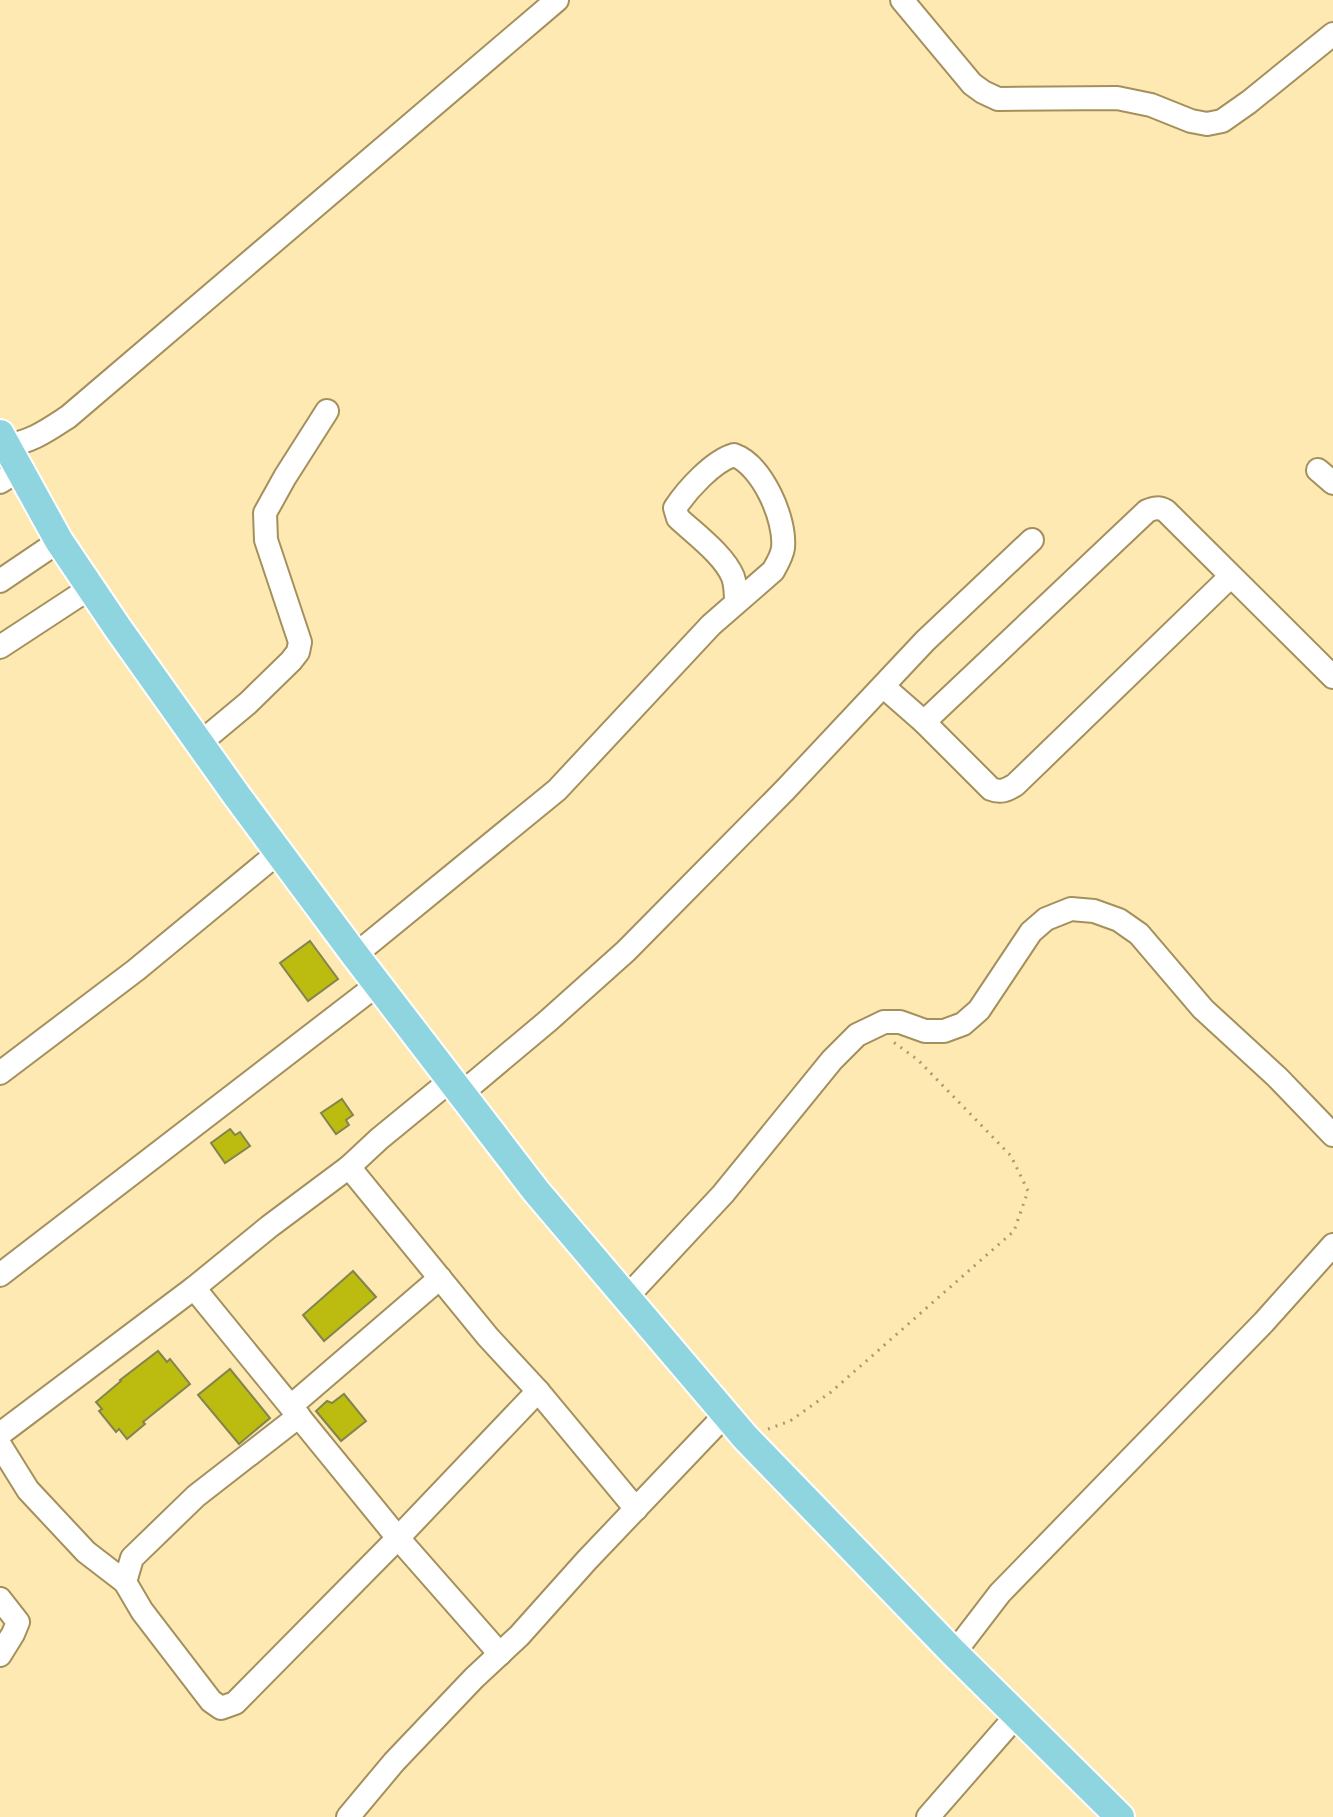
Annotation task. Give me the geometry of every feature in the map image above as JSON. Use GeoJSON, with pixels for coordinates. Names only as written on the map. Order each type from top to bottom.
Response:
{"type":"FeatureCollection","features":[{"type":"Feature","properties":{"kind":"main road"},"geometry":{"type":"LineString","coordinates":[[3,439],[10,476],[279,852],[536,1191],[745,1437],[954,1653],[1120,1817]]}},
{"type":"Feature","properties":{"kind":"street"},"geometry":{"type":"LineString","coordinates":[[3,439],[21,444],[68,417],[557,0]]}},
{"type":"Feature","properties":{"kind":"street"},"geometry":{"type":"LineString","coordinates":[[902,0],[956,67],[972,84],[990,96],[1026,100],[1117,98],[1151,105],[1207,124],[1222,121],[1249,102],[1333,34]]}},
{"type":"Feature","properties":{"kind":"street"},"geometry":{"type":"LineString","coordinates":[[200,743],[248,703],[298,652],[300,642],[296,628],[266,540],[265,513],[327,411]]}},
{"type":"Feature","properties":{"kind":"street"},"geometry":{"type":"LineString","coordinates":[[355,955],[557,790],[701,635],[773,571],[780,560],[783,546],[772,497],[762,479],[746,461],[734,455],[728,456],[685,492],[675,508],[678,518],[725,563],[736,587],[736,603]]}},
{"type":"Feature","properties":{"kind":"street"},"geometry":{"type":"LineString","coordinates":[[924,722],[1147,511],[1155,508],[1166,511],[1333,677]]}},
{"type":"Feature","properties":{"kind":"street"},"geometry":{"type":"LineString","coordinates":[[0,1434],[194,1288],[349,1167],[379,1139],[549,1020],[626,951],[785,790],[925,641],[1032,540]]}},
{"type":"Feature","properties":{"kind":"street"},"geometry":{"type":"LineString","coordinates":[[0,581],[59,541]]}},
{"type":"Feature","properties":{"kind":"street"},"geometry":{"type":"LineString","coordinates":[[884,687],[991,789],[999,792],[1007,790],[1231,576]]}},
{"type":"Feature","properties":{"kind":"street"},"geometry":{"type":"LineString","coordinates":[[0,647],[90,588]]}},
{"type":"Feature","properties":{"kind":"street"},"geometry":{"type":"LineString","coordinates":[[0,1073],[136,970],[279,852]]}},
{"type":"Feature","properties":{"kind":"street"},"geometry":{"type":"LineString","coordinates":[[626,1298],[723,1194],[832,1060],[857,1035],[884,1022],[900,1022],[925,1031],[944,1031],[963,1024],[979,1010],[1031,932],[1046,919],[1071,909],[1094,911],[1119,920],[1139,934],[1203,1009],[1277,1077],[1333,1135]]}},
{"type":"Feature","properties":{"kind":"street"},"geometry":{"type":"LineString","coordinates":[[0,1275],[378,984]]}},
{"type":"Feature","properties":{"kind":"street"},"geometry":{"type":"LineString","coordinates":[[349,1167],[488,1337],[538,1391],[636,1509]]}},
{"type":"Feature","properties":{"kind":"street"},"geometry":{"type":"LineString","coordinates":[[954,1653],[1000,1593],[1264,1322],[1333,1245]]}},
{"type":"Feature","properties":{"kind":"street"},"geometry":{"type":"LineString","coordinates":[[125,1582],[132,1558],[196,1496],[295,1411],[440,1278]]}},
{"type":"Feature","properties":{"kind":"street"},"geometry":{"type":"LineString","coordinates":[[194,1288],[398,1538],[500,1654]]}},
{"type":"Feature","properties":{"kind":"street"},"geometry":{"type":"LineString","coordinates":[[0,1445],[28,1490],[86,1552],[125,1582],[142,1611],[211,1701],[221,1708],[235,1703],[538,1391]]}},
{"type":"Feature","properties":{"kind":"street"},"geometry":{"type":"LineString","coordinates":[[348,1817],[394,1762],[519,1636],[726,1414]]}},
{"type":"Feature","properties":{"kind":"street"},"geometry":{"type":"LineString","coordinates":[[0,1599],[18,1622],[0,1655]]}},
{"type":"Feature","properties":{"kind":"street"},"geometry":{"type":"LineString","coordinates":[[928,1817],[1017,1715]]}},
{"type":"Feature","properties":{"kind":"path"},"geometry":{"type":"LineString","coordinates":[[745,1437],[790,1421],[831,1392],[1014,1231],[1028,1191],[1011,1156],[918,1060],[872,1026]]}},
{"type":"Feature","properties":{"kind":"building"},"geometry":{"type":"Polygon","coordinates":[[[310,941],[338,979],[308,1001],[280,963],[310,941]]]}},
{"type":"Feature","properties":{"kind":"building"},"geometry":{"type":"Polygon","coordinates":[[[342,1099],[353,1115],[346,1120],[349,1125],[336,1134],[321,1113],[342,1099]]]}},
{"type":"Feature","properties":{"kind":"building"},"geometry":{"type":"Polygon","coordinates":[[[230,1129],[235,1135],[240,1132],[250,1146],[225,1163],[211,1143],[230,1129]]]}},
{"type":"Feature","properties":{"kind":"building"},"geometry":{"type":"Polygon","coordinates":[[[353,1271],[376,1297],[324,1341],[303,1315],[353,1271]]]}},
{"type":"Feature","properties":{"kind":"building"},"geometry":{"type":"Polygon","coordinates":[[[158,1351],[167,1362],[170,1359],[190,1384],[127,1439],[119,1429],[116,1432],[99,1411],[102,1409],[96,1402],[158,1351]]]}},
{"type":"Feature","properties":{"kind":"building"},"geometry":{"type":"Polygon","coordinates":[[[230,1369],[270,1418],[239,1444],[198,1395],[230,1369]]]}},
{"type":"Feature","properties":{"kind":"building"},"geometry":{"type":"Polygon","coordinates":[[[344,1394],[366,1421],[341,1441],[316,1411],[327,1401],[332,1403],[344,1394]]]}}]}
